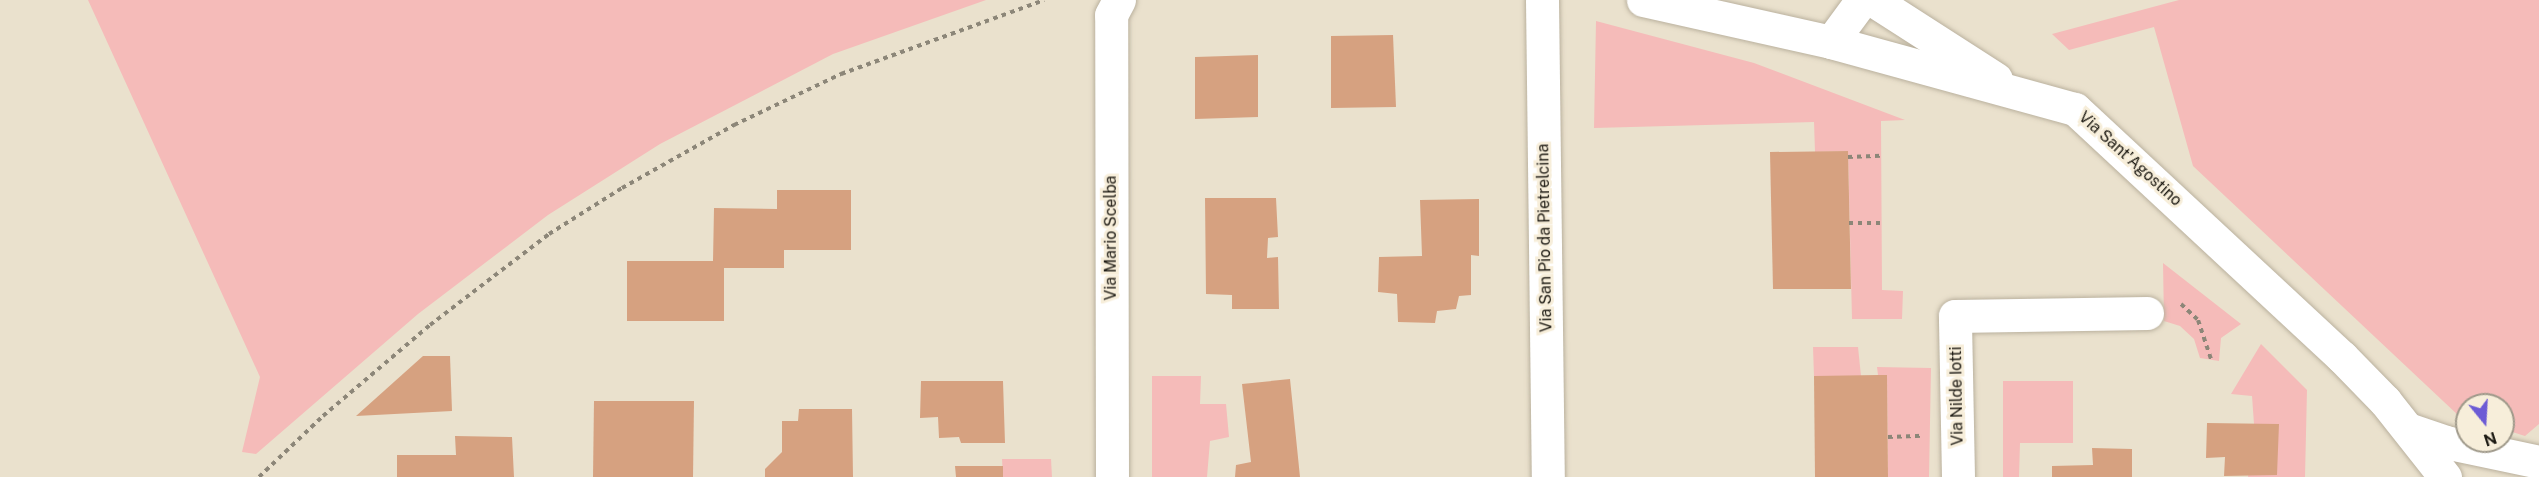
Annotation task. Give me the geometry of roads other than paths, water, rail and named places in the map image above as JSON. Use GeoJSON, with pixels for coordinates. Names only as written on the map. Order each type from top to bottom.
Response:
{"type":"FeatureCollection","features":[{"type":"Feature","properties":{"kind":"street","name":"Via Mario Scelba"},"geometry":{"type":"LineString","coordinates":[[1112,477],[1111,15],[1119,0]]}},
{"type":"Feature","properties":{"kind":"street","name":"Via San Pio da Pietrelcina"},"geometry":{"type":"LineString","coordinates":[[1542,0],[1548,477]]}},
{"type":"Feature","properties":{"kind":"street","name":"Via Sant'Agostino"},"geometry":{"type":"LineString","coordinates":[[1643,0],[1831,42],[1975,83],[2013,90],[2058,102],[2088,118],[2342,357],[2408,429],[2445,477]]}},
{"type":"Feature","properties":{"kind":"street"},"geometry":{"type":"LineString","coordinates":[[1831,42],[1862,0]]}},
{"type":"Feature","properties":{"kind":"street"},"geometry":{"type":"LineString","coordinates":[[1873,0],[2013,90]]}},
{"type":"Feature","properties":{"kind":"street","name":"Via Nilde Iotti"},"geometry":{"type":"LineString","coordinates":[[1958,477],[1955,316],[2160,307]]}},
{"type":"Feature","properties":{"kind":"street"},"geometry":{"type":"LineString","coordinates":[[2408,429],[2445,442],[2539,462]]}}]}
